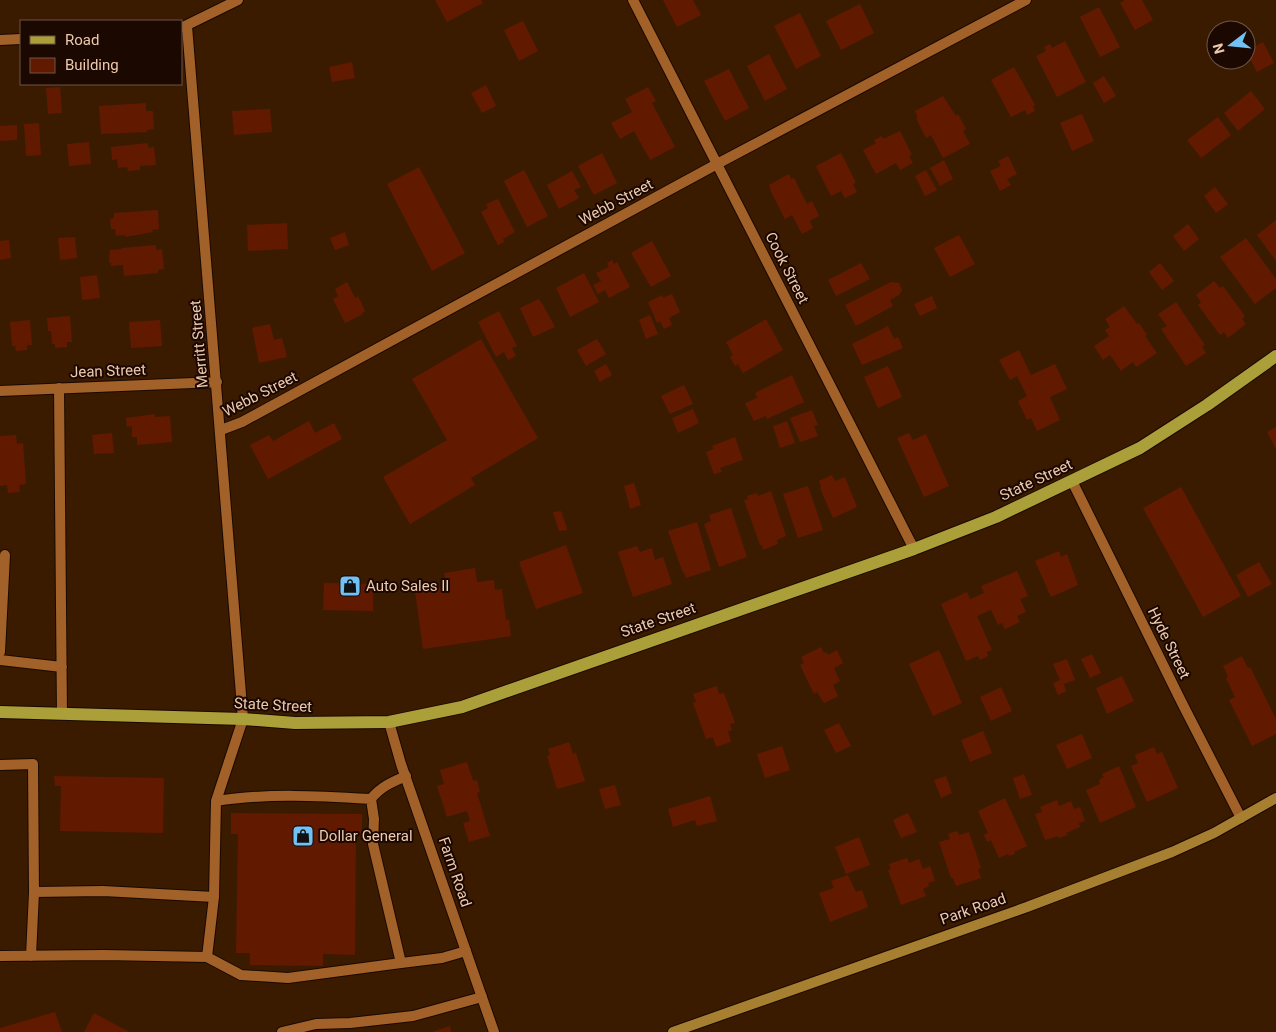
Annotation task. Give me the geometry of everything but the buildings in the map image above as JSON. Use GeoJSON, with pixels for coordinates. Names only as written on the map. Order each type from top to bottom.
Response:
{"type":"FeatureCollection","features":[{"type":"Feature","properties":{"kind":"main road","name":"State Street"},"geometry":{"type":"LineString","coordinates":[[0,712],[243,719],[295,724],[389,722],[462,707],[914,549],[996,518],[1140,448],[1207,405],[1276,356]]}},
{"type":"Feature","properties":{"kind":"main road","name":"Park Road"},"geometry":{"type":"LineString","coordinates":[[673,1032],[1116,874],[1193,843],[1276,798]]}},
{"type":"Feature","properties":{"kind":"street"},"geometry":{"type":"LineString","coordinates":[[184,27],[238,0]]}},
{"type":"Feature","properties":{"kind":"street","name":"Cook Street"},"geometry":{"type":"LineString","coordinates":[[633,0],[914,549]]}},
{"type":"Feature","properties":{"kind":"street","name":"Webb Street"},"geometry":{"type":"LineString","coordinates":[[221,430],[242,422],[717,164],[1026,0]]}},
{"type":"Feature","properties":{"kind":"street","name":"Merritt Street"},"geometry":{"type":"LineString","coordinates":[[184,27],[217,382],[243,719]]}},
{"type":"Feature","properties":{"kind":"street"},"geometry":{"type":"LineString","coordinates":[[0,40],[20,39]]}},
{"type":"Feature","properties":{"kind":"street","name":"Jean Street"},"geometry":{"type":"LineString","coordinates":[[0,390],[217,382]]}},
{"type":"Feature","properties":{"kind":"street"},"geometry":{"type":"LineString","coordinates":[[59,388],[62,714]]}},
{"type":"Feature","properties":{"kind":"street","name":"Hyde Street"},"geometry":{"type":"LineString","coordinates":[[1072,481],[1241,818]]}},
{"type":"Feature","properties":{"kind":"street"},"geometry":{"type":"LineString","coordinates":[[0,652],[5,555]]}},
{"type":"Feature","properties":{"kind":"street"},"geometry":{"type":"LineString","coordinates":[[0,660],[62,667]]}},
{"type":"Feature","properties":{"kind":"street"},"geometry":{"type":"LineString","coordinates":[[207,957],[214,897],[216,801],[243,719]]}},
{"type":"Feature","properties":{"kind":"street","name":"Farm Road"},"geometry":{"type":"LineString","coordinates":[[389,722],[494,1032]]}},
{"type":"Feature","properties":{"kind":"street"},"geometry":{"type":"LineString","coordinates":[[0,765],[33,764],[34,892],[31,956]]}},
{"type":"Feature","properties":{"kind":"street"},"geometry":{"type":"LineString","coordinates":[[401,963],[373,844],[374,820],[370,799],[376,791],[406,776]]}},
{"type":"Feature","properties":{"kind":"street"},"geometry":{"type":"LineString","coordinates":[[216,801],[245,797],[370,799]]}},
{"type":"Feature","properties":{"kind":"street"},"geometry":{"type":"LineString","coordinates":[[34,892],[103,891],[214,897]]}},
{"type":"Feature","properties":{"kind":"street"},"geometry":{"type":"LineString","coordinates":[[0,956],[104,955],[207,957],[241,975],[288,978],[442,958],[466,951]]}},
{"type":"Feature","properties":{"kind":"street"},"geometry":{"type":"LineString","coordinates":[[282,1032],[316,1024],[350,1023],[413,1016],[482,997]]}},
{"type":"Feature","properties":{"kind":"place","name":"Auto Sales II"},"geometry":{"type":"Point","coordinates":[350,586]}},
{"type":"Feature","properties":{"kind":"place","name":"Dollar General"},"geometry":{"type":"Point","coordinates":[303,836]}}]}
